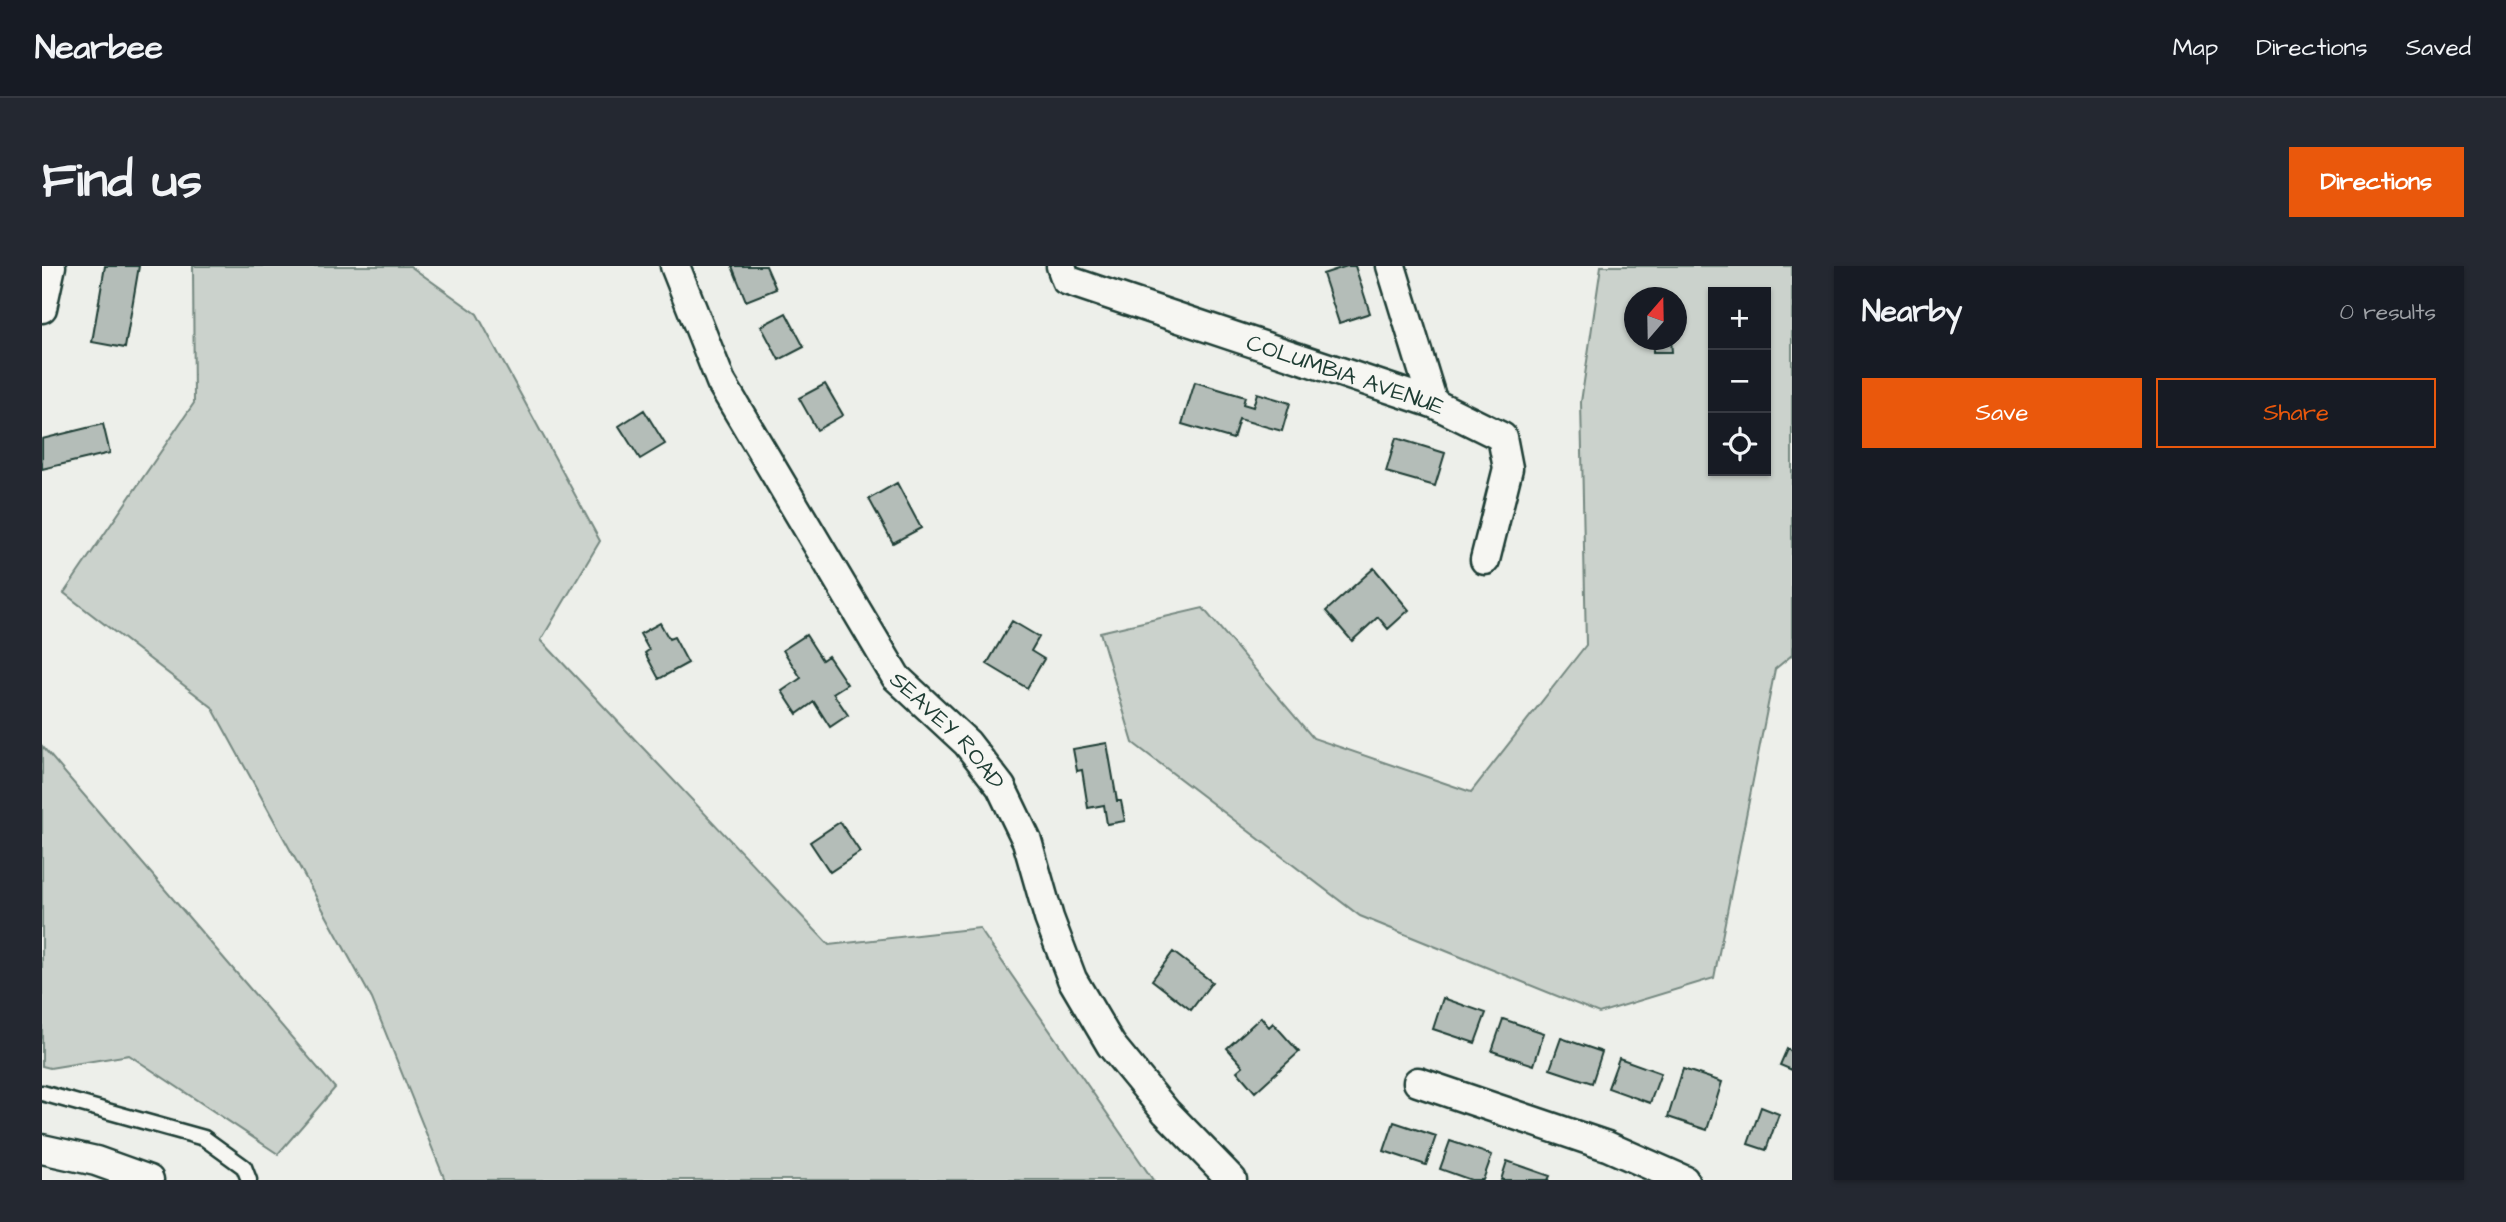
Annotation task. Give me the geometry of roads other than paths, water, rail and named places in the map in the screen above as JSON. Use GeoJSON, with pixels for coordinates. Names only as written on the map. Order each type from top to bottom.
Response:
{"type":"FeatureCollection","features":[{"type":"Feature","properties":{"kind":"street"},"geometry":{"type":"LineString","coordinates":[[42,308],[51,266]]}},
{"type":"Feature","properties":{"kind":"street","name":"SEAVEY ROAD"},"geometry":{"type":"LineString","coordinates":[[675,266],[721,382],[896,677],[967,743],[1001,787],[1027,841],[1049,918],[1072,979],[1111,1045],[1166,1112],[1232,1180]]}},
{"type":"Feature","properties":{"kind":"street"},"geometry":{"type":"LineString","coordinates":[[1391,266],[1433,403]]}},
{"type":"Feature","properties":{"kind":"street","name":"COLUMBIA AVENUE"},"geometry":{"type":"LineString","coordinates":[[1064,273],[1433,403],[1502,437],[1508,468],[1485,560]]}},
{"type":"Feature","properties":{"kind":"street"},"geometry":{"type":"LineString","coordinates":[[1418,1082],[1607,1146],[1684,1180]]}},
{"type":"Feature","properties":{"kind":"street"},"geometry":{"type":"LineString","coordinates":[[42,1149],[96,1161],[149,1180]]}},
{"type":"Feature","properties":{"kind":"lane"},"geometry":{"type":"LineString","coordinates":[[42,1093],[204,1138],[244,1167],[248,1180]]}}]}
